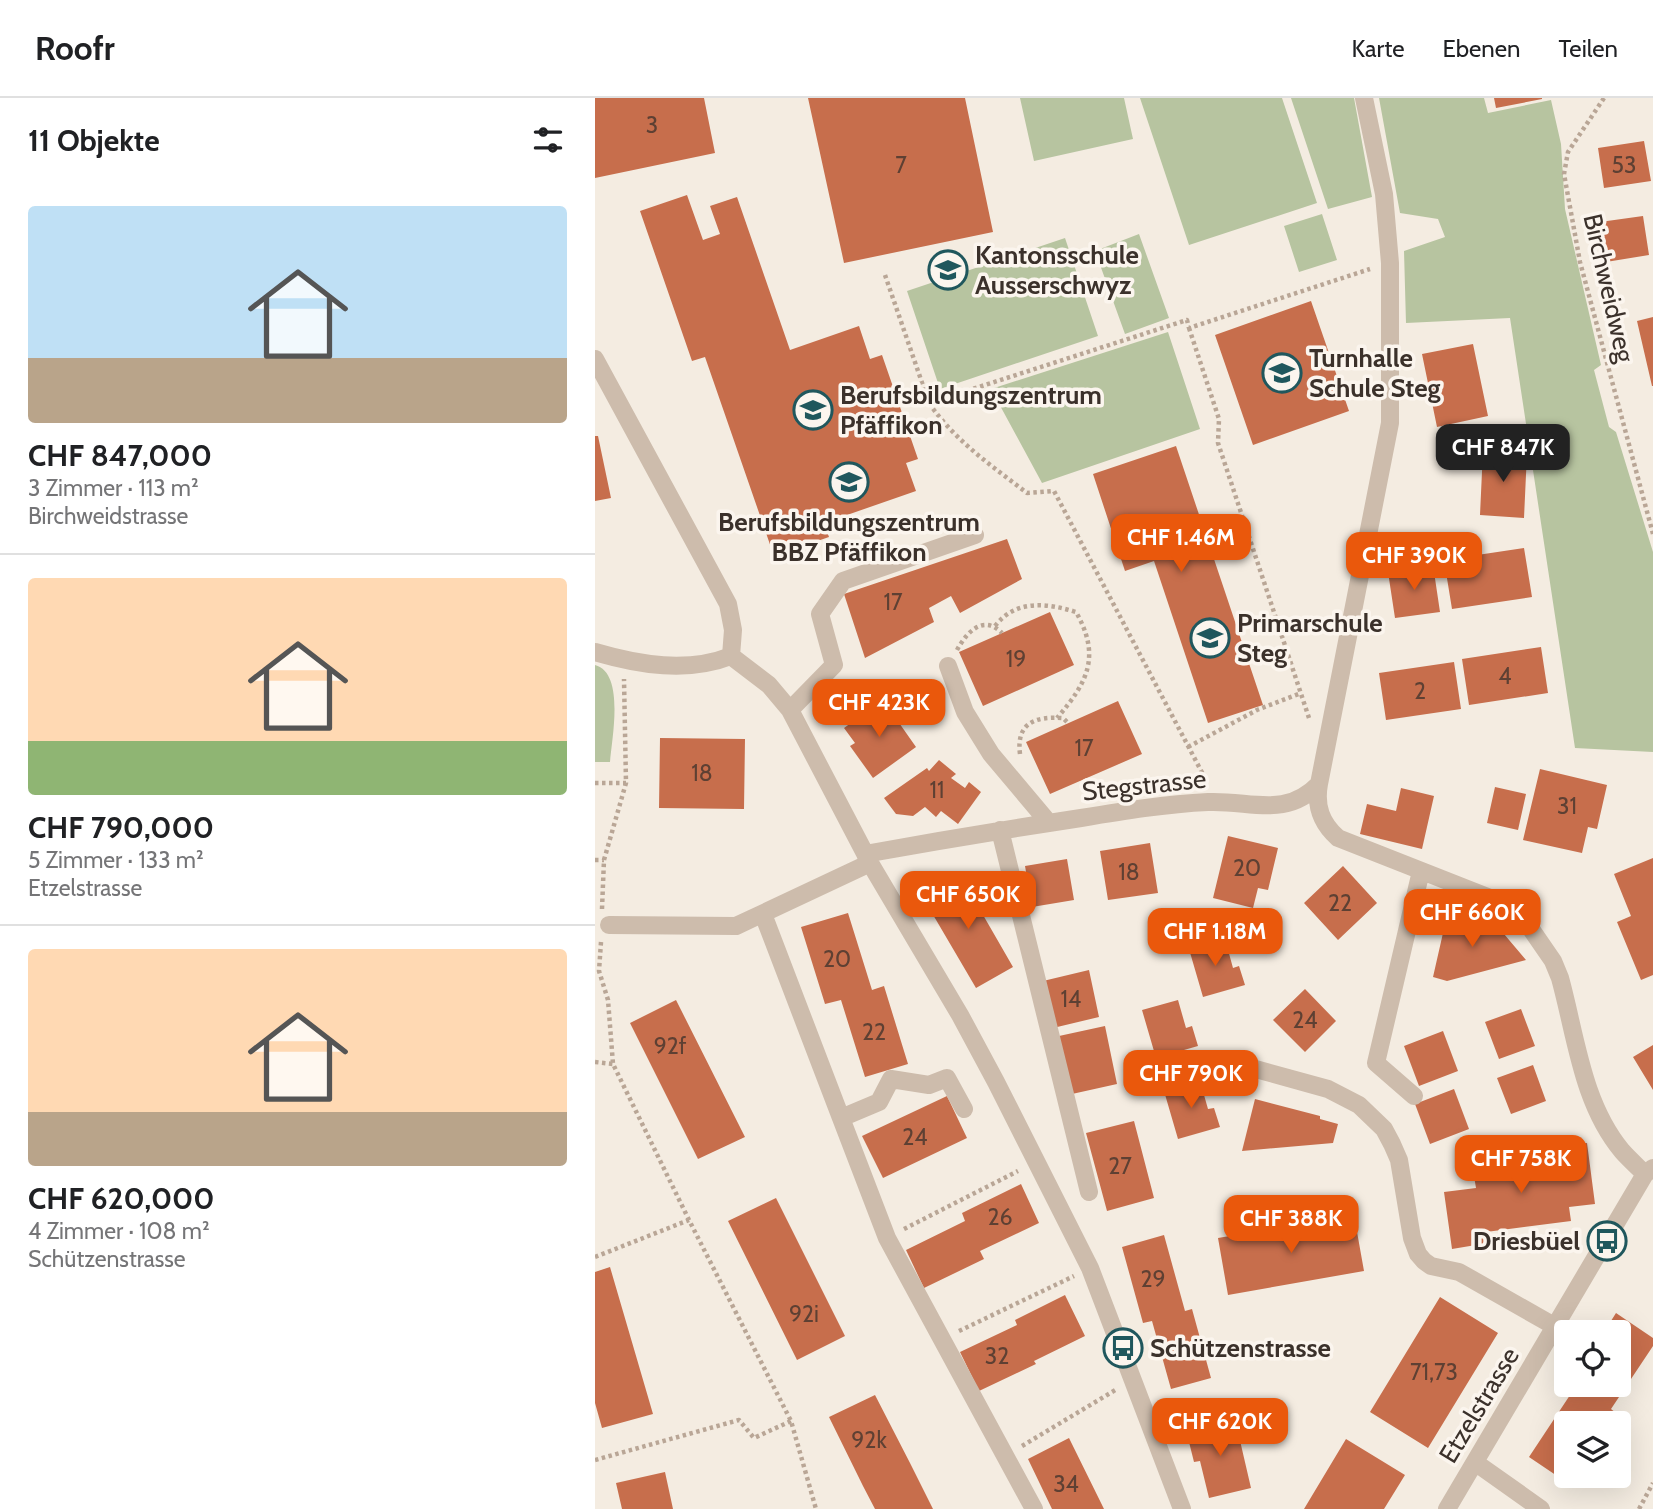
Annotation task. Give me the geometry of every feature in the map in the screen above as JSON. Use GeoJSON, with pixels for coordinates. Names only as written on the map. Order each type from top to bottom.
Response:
{"type":"FeatureCollection","features":[{"type":"Feature","properties":{"kind":"street"},"geometry":{"type":"LineString","coordinates":[[1364,98],[1384,194],[1391,263],[1390,424],[1317,805],[1324,823],[1338,838],[1498,901],[1537,937],[1553,961],[1560,978],[1587,1086],[1600,1116],[1621,1150],[1649,1171]]}},
{"type":"Feature","properties":{"kind":"street"},"geometry":{"type":"LineString","coordinates":[[595,359],[728,604],[733,630],[731,656]]}},
{"type":"Feature","properties":{"kind":"street"},"geometry":{"type":"LineString","coordinates":[[790,710],[834,665],[820,614],[843,581],[975,535]]}},
{"type":"Feature","properties":{"kind":"street"},"geometry":{"type":"LineString","coordinates":[[595,652],[624,660],[698,666],[712,664],[731,656]]}},
{"type":"Feature","properties":{"kind":"street"},"geometry":{"type":"LineString","coordinates":[[731,656],[769,685],[790,710],[867,858],[960,1015],[1090,1268],[1182,1509]]}},
{"type":"Feature","properties":{"kind":"street"},"geometry":{"type":"LineString","coordinates":[[948,666],[965,712],[985,743],[1049,823]]}},
{"type":"Feature","properties":{"kind":"street","name":"Stegstrasse"},"geometry":{"type":"LineString","coordinates":[[604,923],[736,926],[867,858],[1000,830],[1177,803],[1217,802],[1276,807],[1299,800],[1319,785]]}},
{"type":"Feature","properties":{"kind":"street"},"geometry":{"type":"LineString","coordinates":[[1000,830],[1089,1192]]}},
{"type":"Feature","properties":{"kind":"street"},"geometry":{"type":"LineString","coordinates":[[1414,1096],[1376,1063],[1420,871]]}},
{"type":"Feature","properties":{"kind":"street"},"geometry":{"type":"LineString","coordinates":[[763,914],[887,1238],[1034,1509]]}},
{"type":"Feature","properties":{"kind":"street"},"geometry":{"type":"LineString","coordinates":[[1223,1060],[1328,1089],[1359,1105],[1384,1129],[1396,1152],[1414,1246],[1424,1261],[1431,1266],[1459,1272],[1554,1326]]}},
{"type":"Feature","properties":{"kind":"street"},"geometry":{"type":"LineString","coordinates":[[841,1118],[879,1102],[891,1079],[929,1085],[947,1078],[964,1109]]}},
{"type":"Feature","properties":{"kind":"street","name":"Etzelstrasse"},"geometry":{"type":"LineString","coordinates":[[1560,1320],[1649,1171]]}},
{"type":"Feature","properties":{"kind":"street","name":"Etzelstrasse"},"geometry":{"type":"LineString","coordinates":[[1447,1509],[1554,1330]]}},
{"type":"Feature","properties":{"kind":"street"},"geometry":{"type":"LineString","coordinates":[[1476,1463],[1541,1509]]}},
{"type":"Feature","properties":{"kind":"path","name":"Birchweidweg"},"geometry":{"type":"LineString","coordinates":[[1604,98],[1568,152],[1564,173],[1580,262],[1653,534]]}},
{"type":"Feature","properties":{"kind":"path"},"geometry":{"type":"LineString","coordinates":[[1189,328],[1365,271]]}},
{"type":"Feature","properties":{"kind":"path"},"geometry":{"type":"LineString","coordinates":[[885,275],[929,403],[961,442],[1027,493],[1054,491],[1217,802]]}},
{"type":"Feature","properties":{"kind":"path"},"geometry":{"type":"LineString","coordinates":[[929,403],[1187,320],[1219,419],[1218,443],[1313,731]]}},
{"type":"Feature","properties":{"kind":"path"},"geometry":{"type":"LineString","coordinates":[[995,626],[1003,616],[1042,604],[1076,612],[1085,628],[1090,654],[1088,674],[1081,688],[1057,718]]}},
{"type":"Feature","properties":{"kind":"path"},"geometry":{"type":"LineString","coordinates":[[966,635],[976,627],[989,625],[995,626],[1002,633]]}},
{"type":"Feature","properties":{"kind":"path"},"geometry":{"type":"LineString","coordinates":[[624,660],[625,783],[604,860],[604,923],[599,971],[608,1000],[613,1064],[792,1421],[816,1509]]}},
{"type":"Feature","properties":{"kind":"path"},"geometry":{"type":"LineString","coordinates":[[1188,747],[1257,710],[1301,693]]}},
{"type":"Feature","properties":{"kind":"path"},"geometry":{"type":"LineString","coordinates":[[1020,754],[1018,740],[1023,728],[1038,719],[1063,718],[1068,723]]}},
{"type":"Feature","properties":{"kind":"path"},"geometry":{"type":"LineString","coordinates":[[595,783],[625,783]]}},
{"type":"Feature","properties":{"kind":"path"},"geometry":{"type":"LineString","coordinates":[[595,860],[604,860]]}},
{"type":"Feature","properties":{"kind":"path"},"geometry":{"type":"LineString","coordinates":[[595,1062],[613,1064]]}},
{"type":"Feature","properties":{"kind":"path"},"geometry":{"type":"LineString","coordinates":[[887,1238],[1037,1161]]}},
{"type":"Feature","properties":{"kind":"path"},"geometry":{"type":"LineString","coordinates":[[595,1257],[689,1220]]}},
{"type":"Feature","properties":{"kind":"path"},"geometry":{"type":"LineString","coordinates":[[942,1339],[1090,1268]]}},
{"type":"Feature","properties":{"kind":"path"},"geometry":{"type":"LineString","coordinates":[[1006,1455],[1133,1379]]}},
{"type":"Feature","properties":{"kind":"path"},"geometry":{"type":"LineString","coordinates":[[595,1460],[739,1420],[754,1438],[792,1421]]}},
{"type":"Feature","properties":{"kind":"path"},"geometry":{"type":"LineString","coordinates":[[1639,1509],[1653,1483]]}},
{"type":"Feature","properties":{"kind":"green space"},"geometry":{"type":"Polygon","coordinates":[[[1020,98],[1124,98],[1133,139],[1034,161],[1020,98]]]}},
{"type":"Feature","properties":{"kind":"green space"},"geometry":{"type":"Polygon","coordinates":[[[1140,98],[1282,98],[1317,203],[1189,245],[1140,98]]]}},
{"type":"Feature","properties":{"kind":"green space"},"geometry":{"type":"Polygon","coordinates":[[[1291,98],[1354,98],[1372,197],[1328,209],[1291,98]]]}},
{"type":"Feature","properties":{"kind":"green space"},"geometry":{"type":"Polygon","coordinates":[[[1379,98],[1484,98],[1488,113],[1551,100],[1561,144],[1565,209],[1601,365],[1594,370],[1609,427],[1616,432],[1653,552],[1653,752],[1575,748],[1510,318],[1406,323],[1404,251],[1445,237],[1438,219],[1400,213],[1379,98]]]}},
{"type":"Feature","properties":{"kind":"green space"},"geometry":{"type":"Polygon","coordinates":[[[1322,214],[1337,260],[1299,272],[1284,226],[1322,214]]]}},
{"type":"Feature","properties":{"kind":"green space"},"geometry":{"type":"Polygon","coordinates":[[[1139,234],[1169,318],[1125,334],[1095,251],[1139,234]]]}},
{"type":"Feature","properties":{"kind":"green space"},"geometry":{"type":"Polygon","coordinates":[[[1065,238],[1098,336],[940,389],[907,291],[1065,238]]]}},
{"type":"Feature","properties":{"kind":"green space"},"geometry":{"type":"Polygon","coordinates":[[[1168,332],[1200,429],[1042,483],[991,389],[1168,332]]]}},
{"type":"Feature","properties":{"kind":"green space"},"geometry":{"type":"Polygon","coordinates":[[[595,665],[604,670],[613,693],[615,707],[610,762],[595,762],[595,665]]]}},
{"type":"Feature","properties":{"kind":"building"},"geometry":{"type":"Polygon","coordinates":[[[595,98],[704,98],[715,153],[595,178],[595,98]]]}},
{"type":"Feature","properties":{"kind":"building"},"geometry":{"type":"Polygon","coordinates":[[[808,98],[965,98],[993,232],[844,263],[808,98]]]}},
{"type":"Feature","properties":{"kind":"building"},"geometry":{"type":"Polygon","coordinates":[[[1494,98],[1542,98],[1542,99],[1496,108],[1494,98]]]}},
{"type":"Feature","properties":{"kind":"building"},"geometry":{"type":"Polygon","coordinates":[[[1644,141],[1651,181],[1604,188],[1598,148],[1644,141]]]}},
{"type":"Feature","properties":{"kind":"building","name":"Berufsbildungszentrum Pfäffikon"},"geometry":{"type":"Polygon","coordinates":[[[687,195],[703,240],[720,234],[710,206],[737,197],[790,350],[859,326],[870,359],[882,355],[918,459],[906,463],[916,491],[824,523],[829,537],[774,556],[705,357],[692,361],[640,211],[687,195]]]}},
{"type":"Feature","properties":{"kind":"building"},"geometry":{"type":"Polygon","coordinates":[[[1643,216],[1649,255],[1606,262],[1600,222],[1643,216]]]}},
{"type":"Feature","properties":{"kind":"building","name":"Turnhalle Schule Steg"},"geometry":{"type":"Polygon","coordinates":[[[1311,301],[1349,411],[1253,445],[1215,335],[1311,301]]]}},
{"type":"Feature","properties":{"kind":"building"},"geometry":{"type":"Polygon","coordinates":[[[1653,317],[1653,386],[1652,386],[1637,321],[1653,317]]]}},
{"type":"Feature","properties":{"kind":"building"},"geometry":{"type":"Polygon","coordinates":[[[1473,344],[1488,416],[1437,427],[1422,354],[1473,344]]]}},
{"type":"Feature","properties":{"kind":"building"},"geometry":{"type":"Polygon","coordinates":[[[595,436],[598,436],[611,498],[595,501],[595,436]]]}},
{"type":"Feature","properties":{"kind":"building","name":"Primarschule Steg"},"geometry":{"type":"Polygon","coordinates":[[[1176,446],[1263,705],[1208,723],[1154,561],[1125,571],[1093,474],[1176,446]]]}},
{"type":"Feature","properties":{"kind":"building"},"geometry":{"type":"Polygon","coordinates":[[[1483,450],[1527,453],[1524,518],[1480,515],[1483,450]]]}},
{"type":"Feature","properties":{"kind":"building"},"geometry":{"type":"Polygon","coordinates":[[[1007,539],[1022,579],[960,613],[951,596],[929,608],[934,622],[865,658],[844,594],[1007,539]]]}},
{"type":"Feature","properties":{"kind":"building"},"geometry":{"type":"Polygon","coordinates":[[[1524,548],[1532,597],[1452,609],[1444,560],[1524,548]]]}},
{"type":"Feature","properties":{"kind":"building"},"geometry":{"type":"Polygon","coordinates":[[[1433,565],[1440,612],[1395,618],[1388,572],[1433,565]]]}},
{"type":"Feature","properties":{"kind":"building"},"geometry":{"type":"Polygon","coordinates":[[[1050,612],[1074,665],[983,706],[959,652],[1050,612]]]}},
{"type":"Feature","properties":{"kind":"building"},"geometry":{"type":"Polygon","coordinates":[[[1541,647],[1548,693],[1469,705],[1462,659],[1541,647]]]}},
{"type":"Feature","properties":{"kind":"building"},"geometry":{"type":"Polygon","coordinates":[[[1454,662],[1461,709],[1386,720],[1379,673],[1454,662]]]}},
{"type":"Feature","properties":{"kind":"building"},"geometry":{"type":"Polygon","coordinates":[[[883,700],[916,747],[873,778],[850,746],[855,743],[844,728],[883,700]]]}},
{"type":"Feature","properties":{"kind":"building"},"geometry":{"type":"Polygon","coordinates":[[[1118,701],[1142,754],[1050,794],[1026,742],[1118,701]]]}},
{"type":"Feature","properties":{"kind":"building"},"geometry":{"type":"Polygon","coordinates":[[[660,738],[745,739],[744,809],[659,808],[660,738]]]}},
{"type":"Feature","properties":{"kind":"building"},"geometry":{"type":"Polygon","coordinates":[[[939,760],[956,774],[951,778],[965,788],[969,782],[981,792],[958,824],[941,811],[936,817],[925,807],[913,816],[896,814],[884,798],[927,768],[929,771],[939,760]]]}},
{"type":"Feature","properties":{"kind":"building"},"geometry":{"type":"Polygon","coordinates":[[[1540,769],[1607,785],[1597,829],[1588,827],[1582,853],[1523,840],[1540,769]]]}},
{"type":"Feature","properties":{"kind":"building"},"geometry":{"type":"Polygon","coordinates":[[[1495,787],[1526,794],[1518,830],[1487,823],[1495,787]]]}},
{"type":"Feature","properties":{"kind":"building"},"geometry":{"type":"Polygon","coordinates":[[[1401,788],[1434,796],[1422,849],[1360,834],[1367,804],[1396,811],[1401,788]]]}},
{"type":"Feature","properties":{"kind":"building"},"geometry":{"type":"Polygon","coordinates":[[[1228,836],[1278,848],[1268,890],[1258,888],[1253,908],[1213,898],[1228,836]]]}},
{"type":"Feature","properties":{"kind":"building"},"geometry":{"type":"Polygon","coordinates":[[[1150,843],[1158,893],[1108,900],[1100,851],[1150,843]]]}},
{"type":"Feature","properties":{"kind":"building"},"geometry":{"type":"Polygon","coordinates":[[[1653,858],[1653,975],[1641,980],[1617,922],[1631,916],[1614,874],[1653,858]]]}},
{"type":"Feature","properties":{"kind":"building"},"geometry":{"type":"Polygon","coordinates":[[[1067,859],[1074,900],[1032,907],[1025,866],[1067,859]]]}},
{"type":"Feature","properties":{"kind":"building"},"geometry":{"type":"Polygon","coordinates":[[[1343,866],[1377,903],[1338,940],[1304,903],[1343,866]]]}},
{"type":"Feature","properties":{"kind":"building"},"geometry":{"type":"Polygon","coordinates":[[[960,875],[1013,967],[976,988],[922,896],[960,875]]]}},
{"type":"Feature","properties":{"kind":"building"},"geometry":{"type":"Polygon","coordinates":[[[1448,911],[1482,921],[1504,934],[1526,960],[1447,981],[1433,977],[1448,911]]]}},
{"type":"Feature","properties":{"kind":"building"},"geometry":{"type":"Polygon","coordinates":[[[848,913],[872,990],[884,986],[908,1064],[865,1077],[841,1000],[825,1004],[801,927],[848,913]]]}},
{"type":"Feature","properties":{"kind":"building"},"geometry":{"type":"Polygon","coordinates":[[[1225,939],[1233,968],[1239,966],[1245,985],[1203,997],[1189,949],[1225,939]]]}},
{"type":"Feature","properties":{"kind":"building"},"geometry":{"type":"Polygon","coordinates":[[[1089,970],[1099,1017],[1053,1028],[1043,981],[1089,970]]]}},
{"type":"Feature","properties":{"kind":"building"},"geometry":{"type":"Polygon","coordinates":[[[1305,989],[1336,1021],[1305,1052],[1273,1020],[1305,989]]]}},
{"type":"Feature","properties":{"kind":"building"},"geometry":{"type":"Polygon","coordinates":[[[676,1000],[745,1137],[698,1159],[630,1023],[676,1000]]]}},
{"type":"Feature","properties":{"kind":"building"},"geometry":{"type":"Polygon","coordinates":[[[1178,1000],[1186,1028],[1192,1026],[1198,1046],[1156,1058],[1142,1010],[1178,1000]]]}},
{"type":"Feature","properties":{"kind":"building"},"geometry":{"type":"Polygon","coordinates":[[[1521,1009],[1535,1046],[1499,1059],[1485,1022],[1521,1009]]]}},
{"type":"Feature","properties":{"kind":"building"},"geometry":{"type":"Polygon","coordinates":[[[1105,1026],[1117,1084],[1072,1094],[1059,1036],[1105,1026]]]}},
{"type":"Feature","properties":{"kind":"building"},"geometry":{"type":"Polygon","coordinates":[[[1443,1031],[1458,1071],[1419,1086],[1404,1046],[1443,1031]]]}},
{"type":"Feature","properties":{"kind":"building"},"geometry":{"type":"Polygon","coordinates":[[[1653,1045],[1653,1090],[1633,1057],[1653,1045]]]}},
{"type":"Feature","properties":{"kind":"building"},"geometry":{"type":"Polygon","coordinates":[[[1533,1065],[1546,1101],[1511,1114],[1497,1078],[1533,1065]]]}},
{"type":"Feature","properties":{"kind":"building"},"geometry":{"type":"Polygon","coordinates":[[[1200,1081],[1208,1109],[1214,1108],[1220,1127],[1178,1139],[1164,1091],[1200,1081]]]}},
{"type":"Feature","properties":{"kind":"building"},"geometry":{"type":"Polygon","coordinates":[[[1454,1089],[1469,1129],[1430,1144],[1415,1104],[1454,1089]]]}},
{"type":"Feature","properties":{"kind":"building"},"geometry":{"type":"Polygon","coordinates":[[[947,1096],[967,1138],[883,1178],[862,1136],[947,1096]]]}},
{"type":"Feature","properties":{"kind":"building"},"geometry":{"type":"Polygon","coordinates":[[[1255,1099],[1320,1116],[1320,1119],[1338,1124],[1333,1143],[1242,1151],[1255,1099]]]}},
{"type":"Feature","properties":{"kind":"building"},"geometry":{"type":"Polygon","coordinates":[[[1134,1121],[1154,1198],[1107,1211],[1086,1133],[1134,1121]]]}},
{"type":"Feature","properties":{"kind":"building"},"geometry":{"type":"Polygon","coordinates":[[[1587,1143],[1595,1204],[1569,1207],[1571,1221],[1486,1232],[1488,1243],[1452,1249],[1444,1192],[1476,1188],[1473,1170],[1545,1160],[1543,1148],[1587,1143]]]}},
{"type":"Feature","properties":{"kind":"building"},"geometry":{"type":"Polygon","coordinates":[[[1021,1184],[1039,1223],[980,1251],[984,1259],[924,1288],[906,1250],[965,1221],[962,1213],[1021,1184]]]}},
{"type":"Feature","properties":{"kind":"building"},"geometry":{"type":"Polygon","coordinates":[[[776,1198],[845,1336],[797,1360],[728,1221],[776,1198]]]}},
{"type":"Feature","properties":{"kind":"building"},"geometry":{"type":"Polygon","coordinates":[[[1354,1215],[1364,1271],[1228,1295],[1218,1238],[1354,1215]]]}},
{"type":"Feature","properties":{"kind":"building"},"geometry":{"type":"Polygon","coordinates":[[[1164,1235],[1185,1311],[1192,1309],[1211,1378],[1171,1389],[1152,1321],[1143,1323],[1122,1247],[1164,1235]]]}},
{"type":"Feature","properties":{"kind":"building"},"geometry":{"type":"Polygon","coordinates":[[[610,1267],[653,1414],[602,1428],[595,1403],[595,1272],[610,1267]]]}},
{"type":"Feature","properties":{"kind":"building"},"geometry":{"type":"Polygon","coordinates":[[[1065,1295],[1085,1336],[1034,1361],[1036,1364],[979,1391],[960,1352],[1017,1325],[1015,1320],[1065,1295]]]}},
{"type":"Feature","properties":{"kind":"building"},"geometry":{"type":"Polygon","coordinates":[[[1440,1297],[1498,1333],[1428,1448],[1370,1412],[1440,1297]]]}},
{"type":"Feature","properties":{"kind":"building"},"geometry":{"type":"Polygon","coordinates":[[[1616,1313],[1626,1320],[1612,1320],[1616,1313]]]}},
{"type":"Feature","properties":{"kind":"building"},"geometry":{"type":"Polygon","coordinates":[[[1631,1323],[1653,1338],[1653,1346],[1631,1379],[1631,1323]]]}},
{"type":"Feature","properties":{"kind":"building"},"geometry":{"type":"Polygon","coordinates":[[[875,1395],[933,1509],[875,1509],[863,1486],[829,1417],[875,1395]]]}},
{"type":"Feature","properties":{"kind":"building"},"geometry":{"type":"Polygon","coordinates":[[[1569,1397],[1619,1397],[1611,1409],[1614,1411],[1559,1411],[1569,1397]]]}},
{"type":"Feature","properties":{"kind":"building"},"geometry":{"type":"Polygon","coordinates":[[[1235,1419],[1251,1488],[1209,1498],[1200,1461],[1194,1462],[1186,1430],[1235,1419]]]}},
{"type":"Feature","properties":{"kind":"building"},"geometry":{"type":"Polygon","coordinates":[[[1554,1419],[1554,1474],[1529,1457],[1554,1419]]]}},
{"type":"Feature","properties":{"kind":"building"},"geometry":{"type":"Polygon","coordinates":[[[1069,1438],[1104,1509],[1052,1509],[1028,1459],[1069,1438]]]}},
{"type":"Feature","properties":{"kind":"building"},"geometry":{"type":"Polygon","coordinates":[[[1346,1439],[1405,1475],[1384,1509],[1304,1509],[1346,1439]]]}},
{"type":"Feature","properties":{"kind":"building"},"geometry":{"type":"Polygon","coordinates":[[[665,1472],[673,1509],[622,1509],[616,1483],[665,1472]]]}},
{"type":"Feature","properties":{"kind":"place","name":"Kantonsschule Ausserschwyz"},"geometry":{"type":"Point","coordinates":[948,270]}},
{"type":"Feature","properties":{"kind":"place","name":"Turnhalle Schule Steg"},"geometry":{"type":"Point","coordinates":[1282,373]}},
{"type":"Feature","properties":{"kind":"place","name":"Berufsbildungszentrum Pfäffikon"},"geometry":{"type":"Point","coordinates":[813,410]}},
{"type":"Feature","properties":{"kind":"place","name":"Berufsbildungszentrum BBZ Pfäffikon"},"geometry":{"type":"Point","coordinates":[849,482]}},
{"type":"Feature","properties":{"kind":"place","name":"Primarschule Steg"},"geometry":{"type":"Point","coordinates":[1210,638]}},
{"type":"Feature","properties":{"kind":"place","name":"Driesbüel"},"geometry":{"type":"Point","coordinates":[1607,1241]}},
{"type":"Feature","properties":{"kind":"place","name":"Schützenstrasse"},"geometry":{"type":"Point","coordinates":[1123,1348]}}]}
